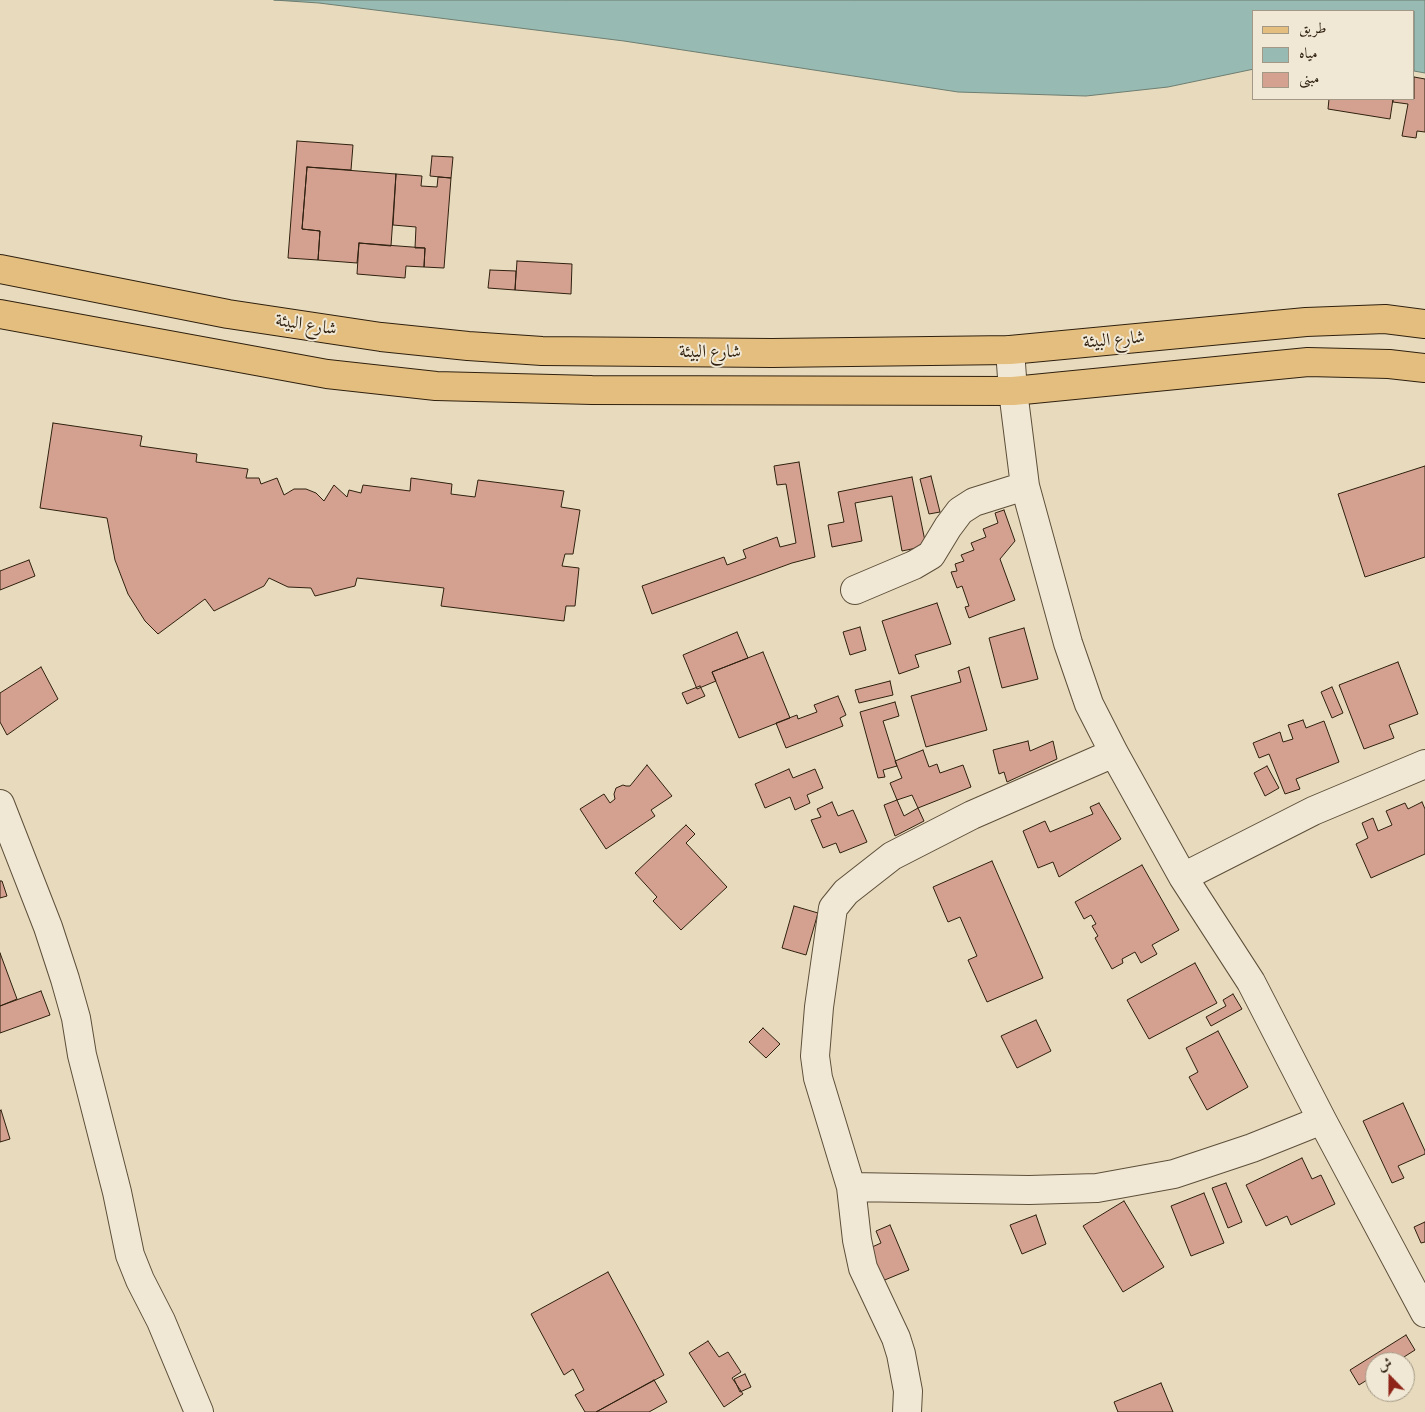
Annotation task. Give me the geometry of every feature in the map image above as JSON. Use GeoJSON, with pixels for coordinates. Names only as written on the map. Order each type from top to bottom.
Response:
{"type":"FeatureCollection","features":[{"type":"Feature","properties":{"kind":"main road","name":"شارع البيئة"},"geometry":{"type":"LineString","coordinates":[[0,269],[228,314],[381,337],[542,351],[772,353],[1010,350],[1306,322],[1385,319],[1425,324]]}},
{"type":"Feature","properties":{"kind":"main road"},"geometry":{"type":"LineString","coordinates":[[0,314],[327,374],[436,386],[592,390],[1013,391],[1308,362],[1389,364],[1425,368]]}},
{"type":"Feature","properties":{"kind":"main road"},"geometry":{"type":"LineString","coordinates":[[1306,322],[1308,362]]}},
{"type":"Feature","properties":{"kind":"street"},"geometry":{"type":"LineString","coordinates":[[1010,350],[1013,391],[1025,486],[1068,643],[1089,704],[1183,877],[1251,982],[1425,1313]]}},
{"type":"Feature","properties":{"kind":"street"},"geometry":{"type":"LineString","coordinates":[[855,590],[914,565],[930,554],[948,526],[960,512],[974,502],[1025,486]]}},
{"type":"Feature","properties":{"kind":"street"},"geometry":{"type":"LineString","coordinates":[[907,1412],[908,1391],[903,1362],[896,1338],[863,1268],[857,1240],[851,1187],[818,1078],[815,1056],[819,1007],[833,908],[846,892],[892,856],[972,815],[1114,753]]}},
{"type":"Feature","properties":{"kind":"street"},"geometry":{"type":"LineString","coordinates":[[1183,877],[1313,811],[1425,764]]}},
{"type":"Feature","properties":{"kind":"street"},"geometry":{"type":"LineString","coordinates":[[0,804],[48,927],[65,979],[76,1018],[82,1056],[117,1192],[130,1255],[199,1412]]}},
{"type":"Feature","properties":{"kind":"street"},"geometry":{"type":"LineString","coordinates":[[851,1187],[1029,1190],[1097,1188],[1174,1174],[1252,1148],[1322,1120]]}},
{"type":"Feature","properties":{"kind":"water"},"geometry":{"type":"Polygon","coordinates":[[[274,0],[1425,0],[1425,73],[1415,71],[1415,10],[1252,10],[1252,69],[1168,87],[1086,96],[958,92],[624,41],[319,3],[274,0]]]}},
{"type":"Feature","properties":{"kind":"building"},"geometry":{"type":"Polygon","coordinates":[[[1415,77],[1425,79],[1425,132],[1417,131],[1416,138],[1402,136],[1408,104],[1393,102],[1393,100],[1415,100],[1415,77]]]}},
{"type":"Feature","properties":{"kind":"building"},"geometry":{"type":"Polygon","coordinates":[[[1329,100],[1393,100],[1390,119],[1328,109],[1329,100]]]}},
{"type":"Feature","properties":{"kind":"building"},"geometry":{"type":"Polygon","coordinates":[[[297,141],[353,145],[351,170],[307,167],[302,229],[320,231],[318,260],[288,258],[297,141]]]}},
{"type":"Feature","properties":{"kind":"building"},"geometry":{"type":"Polygon","coordinates":[[[432,156],[453,157],[451,178],[430,176],[432,156]]]}},
{"type":"Feature","properties":{"kind":"building"},"geometry":{"type":"Polygon","coordinates":[[[307,167],[396,174],[391,246],[359,243],[357,263],[318,260],[320,231],[302,229],[307,167]]]}},
{"type":"Feature","properties":{"kind":"building"},"geometry":{"type":"Polygon","coordinates":[[[396,174],[422,176],[421,186],[437,187],[438,177],[451,178],[444,268],[424,267],[425,248],[415,248],[416,227],[393,225],[396,174]]]}},
{"type":"Feature","properties":{"kind":"building"},"geometry":{"type":"Polygon","coordinates":[[[359,243],[425,248],[424,267],[406,266],[405,278],[357,274],[359,243]]]}},
{"type":"Feature","properties":{"kind":"building"},"geometry":{"type":"Polygon","coordinates":[[[517,261],[572,264],[571,294],[515,290],[517,261]]]}},
{"type":"Feature","properties":{"kind":"building"},"geometry":{"type":"Polygon","coordinates":[[[490,270],[516,271],[515,290],[488,288],[490,270]]]}},
{"type":"Feature","properties":{"kind":"building"},"geometry":{"type":"Polygon","coordinates":[[[53,423],[142,436],[140,446],[197,454],[196,462],[248,469],[246,478],[259,478],[261,484],[277,478],[284,495],[294,489],[306,489],[316,493],[324,501],[334,485],[347,497],[349,490],[361,493],[363,485],[410,491],[411,478],[452,484],[451,494],[475,497],[478,480],[564,491],[561,507],[580,510],[573,554],[565,554],[562,566],[579,568],[575,606],[566,606],[564,621],[441,606],[444,588],[357,578],[355,586],[315,596],[311,588],[288,587],[269,578],[264,586],[214,611],[205,599],[158,634],[145,621],[128,594],[115,560],[107,518],[40,508],[53,423]]]}},
{"type":"Feature","properties":{"kind":"building"},"geometry":{"type":"Polygon","coordinates":[[[799,462],[815,557],[792,563],[652,614],[642,586],[724,557],[727,565],[746,558],[743,550],[777,537],[780,547],[796,543],[786,484],[777,485],[774,466],[799,462]]]}},
{"type":"Feature","properties":{"kind":"building"},"geometry":{"type":"Polygon","coordinates":[[[1425,466],[1425,557],[1365,577],[1338,494],[1425,466]]]}},
{"type":"Feature","properties":{"kind":"building"},"geometry":{"type":"Polygon","coordinates":[[[931,476],[940,512],[929,514],[920,479],[931,476]]]}},
{"type":"Feature","properties":{"kind":"building"},"geometry":{"type":"Polygon","coordinates":[[[912,477],[926,546],[902,551],[892,496],[855,503],[862,541],[832,547],[828,525],[844,522],[838,492],[912,477]]]}},
{"type":"Feature","properties":{"kind":"building"},"geometry":{"type":"Polygon","coordinates":[[[1004,510],[1015,541],[1000,559],[1015,600],[969,618],[965,607],[969,606],[962,586],[957,588],[951,572],[957,571],[955,564],[964,561],[961,555],[974,550],[971,543],[986,537],[983,529],[998,523],[995,513],[1004,510]]]}},
{"type":"Feature","properties":{"kind":"building"},"geometry":{"type":"Polygon","coordinates":[[[29,560],[35,576],[0,590],[0,571],[29,560]]]}},
{"type":"Feature","properties":{"kind":"building"},"geometry":{"type":"Polygon","coordinates":[[[937,603],[951,644],[915,655],[919,667],[899,674],[882,621],[937,603]]]}},
{"type":"Feature","properties":{"kind":"building"},"geometry":{"type":"Polygon","coordinates":[[[860,627],[866,650],[850,655],[843,632],[860,627]]]}},
{"type":"Feature","properties":{"kind":"building"},"geometry":{"type":"Polygon","coordinates":[[[1024,628],[1038,679],[1002,688],[989,638],[1024,628]]]}},
{"type":"Feature","properties":{"kind":"building"},"geometry":{"type":"Polygon","coordinates":[[[737,632],[748,658],[712,672],[716,681],[697,689],[683,655],[737,632]]]}},
{"type":"Feature","properties":{"kind":"building"},"geometry":{"type":"Polygon","coordinates":[[[763,652],[790,718],[739,738],[712,672],[763,652]]]}},
{"type":"Feature","properties":{"kind":"building"},"geometry":{"type":"Polygon","coordinates":[[[1398,662],[1418,714],[1389,725],[1394,738],[1364,749],[1339,685],[1398,662]]]}},
{"type":"Feature","properties":{"kind":"building"},"geometry":{"type":"Polygon","coordinates":[[[41,667],[58,699],[7,735],[0,722],[0,693],[41,667]]]}},
{"type":"Feature","properties":{"kind":"building"},"geometry":{"type":"Polygon","coordinates":[[[969,667],[987,730],[926,747],[911,696],[961,682],[958,671],[969,667]]]}},
{"type":"Feature","properties":{"kind":"building"},"geometry":{"type":"Polygon","coordinates":[[[890,681],[893,695],[859,703],[855,690],[890,681]]]}},
{"type":"Feature","properties":{"kind":"building"},"geometry":{"type":"Polygon","coordinates":[[[700,686],[705,696],[687,704],[682,693],[700,686]]]}},
{"type":"Feature","properties":{"kind":"building"},"geometry":{"type":"Polygon","coordinates":[[[1332,687],[1343,713],[1332,718],[1321,692],[1332,687]]]}},
{"type":"Feature","properties":{"kind":"building"},"geometry":{"type":"Polygon","coordinates":[[[838,696],[846,715],[840,718],[843,726],[786,748],[776,723],[797,715],[798,719],[817,712],[814,705],[838,696]]]}},
{"type":"Feature","properties":{"kind":"building"},"geometry":{"type":"Polygon","coordinates":[[[895,702],[899,716],[883,721],[897,766],[883,770],[885,777],[878,778],[860,712],[895,702]]]}},
{"type":"Feature","properties":{"kind":"building"},"geometry":{"type":"Polygon","coordinates":[[[1303,720],[1306,728],[1324,721],[1339,762],[1296,779],[1300,789],[1285,794],[1269,754],[1259,758],[1253,743],[1280,732],[1283,742],[1293,739],[1288,725],[1303,720]]]}},
{"type":"Feature","properties":{"kind":"building"},"geometry":{"type":"Polygon","coordinates":[[[1028,741],[1030,751],[1053,741],[1057,759],[1007,782],[1004,772],[999,774],[993,750],[1028,741]]]}},
{"type":"Feature","properties":{"kind":"building"},"geometry":{"type":"Polygon","coordinates":[[[923,750],[929,767],[937,764],[940,773],[963,765],[971,787],[918,808],[912,795],[897,800],[890,783],[902,778],[895,761],[923,750]]]}},
{"type":"Feature","properties":{"kind":"building"},"geometry":{"type":"Polygon","coordinates":[[[647,765],[672,796],[651,810],[655,816],[606,849],[580,809],[604,794],[610,803],[615,799],[616,788],[623,785],[630,786],[647,765]]]}},
{"type":"Feature","properties":{"kind":"building"},"geometry":{"type":"Polygon","coordinates":[[[1267,766],[1279,788],[1265,796],[1254,773],[1267,766]]]}},
{"type":"Feature","properties":{"kind":"building"},"geometry":{"type":"Polygon","coordinates":[[[789,769],[793,778],[815,769],[823,788],[807,795],[810,803],[795,810],[790,797],[765,808],[755,784],[789,769]]]}},
{"type":"Feature","properties":{"kind":"building"},"geometry":{"type":"Polygon","coordinates":[[[897,800],[904,816],[918,808],[924,821],[895,836],[884,805],[897,800]]]}},
{"type":"Feature","properties":{"kind":"building"},"geometry":{"type":"Polygon","coordinates":[[[832,802],[838,816],[853,810],[867,842],[840,853],[836,843],[823,848],[811,820],[821,817],[817,809],[832,802]]]}},
{"type":"Feature","properties":{"kind":"building"},"geometry":{"type":"Polygon","coordinates":[[[1422,802],[1425,809],[1425,854],[1371,878],[1356,844],[1368,838],[1362,823],[1373,818],[1378,831],[1392,825],[1386,811],[1405,803],[1408,809],[1422,802]]]}},
{"type":"Feature","properties":{"kind":"building"},"geometry":{"type":"Polygon","coordinates":[[[1099,803],[1121,839],[1059,877],[1053,862],[1038,868],[1023,831],[1045,821],[1050,832],[1093,814],[1090,807],[1099,803]]]}},
{"type":"Feature","properties":{"kind":"building"},"geometry":{"type":"Polygon","coordinates":[[[686,825],[695,834],[686,843],[727,887],[681,930],[653,901],[657,897],[635,873],[686,825]]]}},
{"type":"Feature","properties":{"kind":"building"},"geometry":{"type":"Polygon","coordinates":[[[992,861],[1043,978],[987,1002],[968,960],[977,956],[960,917],[948,922],[933,887],[992,861]]]}},
{"type":"Feature","properties":{"kind":"building"},"geometry":{"type":"Polygon","coordinates":[[[1142,865],[1179,930],[1152,945],[1157,954],[1141,963],[1135,952],[1122,959],[1123,963],[1112,969],[1095,938],[1098,936],[1092,926],[1096,924],[1091,915],[1084,919],[1075,902],[1142,865]]]}},
{"type":"Feature","properties":{"kind":"building"},"geometry":{"type":"Polygon","coordinates":[[[0,881],[2,881],[7,896],[0,898],[0,881]]]}},
{"type":"Feature","properties":{"kind":"building"},"geometry":{"type":"Polygon","coordinates":[[[794,906],[818,913],[806,955],[782,948],[794,906]]]}},
{"type":"Feature","properties":{"kind":"building"},"geometry":{"type":"Polygon","coordinates":[[[0,953],[17,999],[0,1006],[0,953]]]}},
{"type":"Feature","properties":{"kind":"building"},"geometry":{"type":"Polygon","coordinates":[[[1195,963],[1217,1003],[1149,1039],[1127,1000],[1195,963]]]}},
{"type":"Feature","properties":{"kind":"building"},"geometry":{"type":"Polygon","coordinates":[[[41,991],[50,1015],[0,1033],[0,1006],[41,991]]]}},
{"type":"Feature","properties":{"kind":"building"},"geometry":{"type":"Polygon","coordinates":[[[1233,994],[1242,1009],[1211,1026],[1206,1017],[1226,1006],[1223,1000],[1233,994]]]}},
{"type":"Feature","properties":{"kind":"building"},"geometry":{"type":"Polygon","coordinates":[[[1036,1020],[1051,1051],[1017,1068],[1001,1036],[1036,1020]]]}},
{"type":"Feature","properties":{"kind":"building"},"geometry":{"type":"Polygon","coordinates":[[[763,1028],[780,1044],[766,1058],[749,1042],[763,1028]]]}},
{"type":"Feature","properties":{"kind":"building"},"geometry":{"type":"Polygon","coordinates":[[[1218,1031],[1248,1087],[1207,1110],[1189,1077],[1198,1072],[1186,1048],[1218,1031]]]}},
{"type":"Feature","properties":{"kind":"building"},"geometry":{"type":"Polygon","coordinates":[[[1403,1103],[1425,1154],[1398,1166],[1404,1178],[1392,1183],[1363,1121],[1403,1103]]]}},
{"type":"Feature","properties":{"kind":"building"},"geometry":{"type":"Polygon","coordinates":[[[0,1111],[10,1139],[0,1142],[0,1111]]]}},
{"type":"Feature","properties":{"kind":"building"},"geometry":{"type":"Polygon","coordinates":[[[1302,1158],[1312,1179],[1321,1175],[1335,1204],[1291,1225],[1287,1216],[1266,1226],[1246,1185],[1302,1158]]]}},
{"type":"Feature","properties":{"kind":"building"},"geometry":{"type":"Polygon","coordinates":[[[1226,1183],[1242,1222],[1228,1228],[1212,1188],[1226,1183]]]}},
{"type":"Feature","properties":{"kind":"building"},"geometry":{"type":"Polygon","coordinates":[[[1204,1193],[1224,1243],[1191,1256],[1171,1206],[1204,1193]]]}},
{"type":"Feature","properties":{"kind":"building"},"geometry":{"type":"Polygon","coordinates":[[[1124,1201],[1164,1267],[1123,1292],[1083,1226],[1124,1201]]]}},
{"type":"Feature","properties":{"kind":"building"},"geometry":{"type":"Polygon","coordinates":[[[1036,1215],[1046,1244],[1022,1254],[1010,1225],[1036,1215]]]}},
{"type":"Feature","properties":{"kind":"building"},"geometry":{"type":"Polygon","coordinates":[[[1425,1222],[1425,1242],[1421,1243],[1414,1227],[1425,1222]]]}},
{"type":"Feature","properties":{"kind":"building"},"geometry":{"type":"Polygon","coordinates":[[[890,1225],[909,1270],[875,1284],[861,1252],[881,1243],[876,1231],[890,1225]]]}},
{"type":"Feature","properties":{"kind":"building"},"geometry":{"type":"Polygon","coordinates":[[[608,1272],[664,1375],[596,1412],[585,1412],[575,1395],[584,1390],[573,1369],[564,1375],[531,1314],[608,1272]]]}},
{"type":"Feature","properties":{"kind":"building"},"geometry":{"type":"Polygon","coordinates":[[[1406,1335],[1415,1350],[1412,1352],[1379,1352],[1406,1335]]]}},
{"type":"Feature","properties":{"kind":"building"},"geometry":{"type":"Polygon","coordinates":[[[708,1341],[719,1357],[728,1352],[741,1372],[732,1378],[743,1394],[724,1407],[689,1353],[708,1341]]]}},
{"type":"Feature","properties":{"kind":"building"},"geometry":{"type":"Polygon","coordinates":[[[1365,1361],[1365,1381],[1359,1385],[1350,1370],[1365,1361]]]}},
{"type":"Feature","properties":{"kind":"building"},"geometry":{"type":"Polygon","coordinates":[[[745,1374],[751,1387],[740,1392],[734,1379],[745,1374]]]}},
{"type":"Feature","properties":{"kind":"building"},"geometry":{"type":"Polygon","coordinates":[[[654,1380],[667,1402],[649,1412],[596,1412],[654,1380]]]}},
{"type":"Feature","properties":{"kind":"building"},"geometry":{"type":"Polygon","coordinates":[[[1161,1383],[1173,1412],[1118,1412],[1114,1402],[1161,1383]]]}}]}
